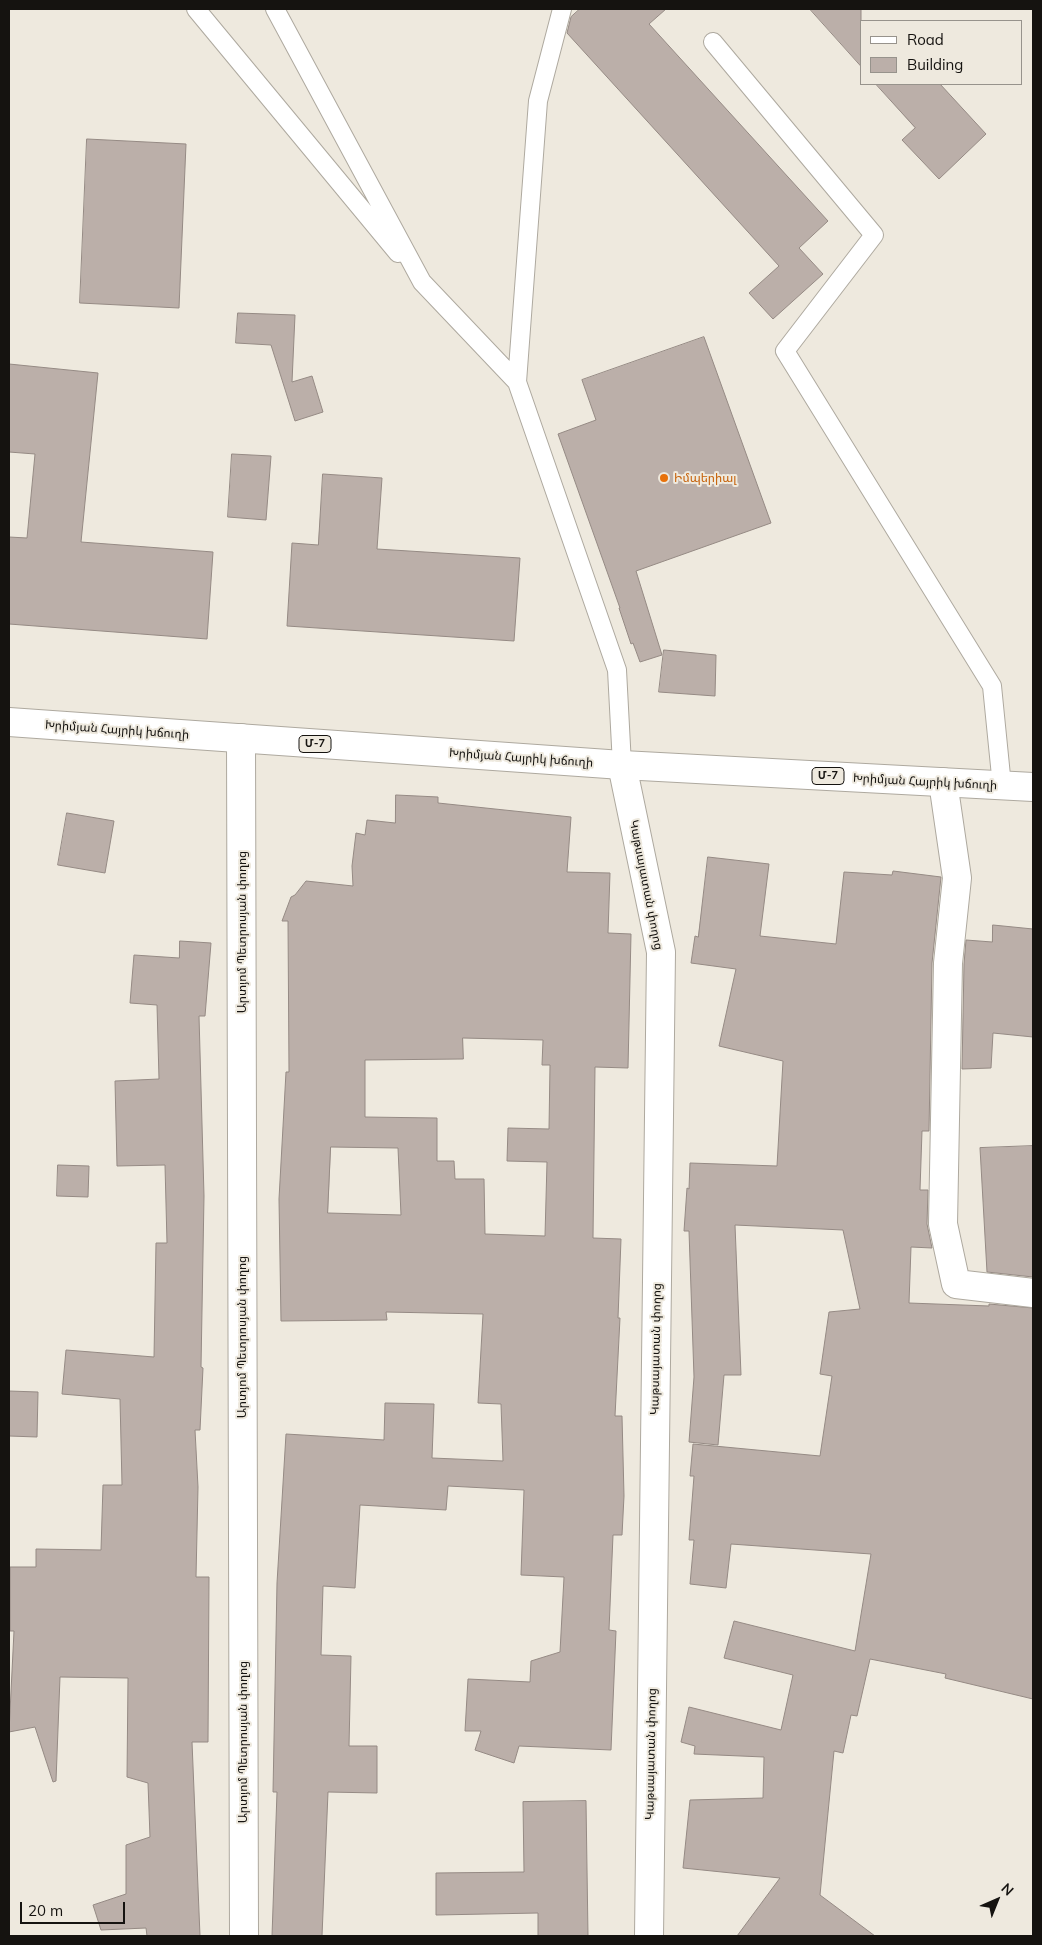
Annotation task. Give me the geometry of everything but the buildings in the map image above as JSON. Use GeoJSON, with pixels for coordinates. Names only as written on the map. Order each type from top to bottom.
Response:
{"type":"FeatureCollection","features":[{"type":"Feature","properties":{"kind":"main road","name":"Խրիմյան Հայրիկ խճուղի"},"geometry":{"type":"LineString","coordinates":[[9,722],[622,765],[1033,787]]}},
{"type":"Feature","properties":{"kind":"main road","name":"Արտյոմ Պետրոսյան փողոց"},"geometry":{"type":"LineString","coordinates":[[241,738],[244,1936]]}},
{"type":"Feature","properties":{"kind":"main road","name":"Կաթսայատան փողոց"},"geometry":{"type":"LineString","coordinates":[[622,765],[660,952],[649,1936]]}},
{"type":"Feature","properties":{"kind":"main road"},"geometry":{"type":"LineString","coordinates":[[943,782],[957,878],[948,963],[943,1224],[956,1284],[1033,1293]]}},
{"type":"Feature","properties":{"kind":"lane"},"geometry":{"type":"LineString","coordinates":[[196,9],[422,282],[517,382]]}},
{"type":"Feature","properties":{"kind":"lane"},"geometry":{"type":"LineString","coordinates":[[275,9],[422,282]]}},
{"type":"Feature","properties":{"kind":"lane"},"geometry":{"type":"LineString","coordinates":[[562,9],[538,101],[517,382],[617,670],[622,765]]}},
{"type":"Feature","properties":{"kind":"lane"},"geometry":{"type":"LineString","coordinates":[[713,42],[874,235],[786,351],[992,686],[1002,786]]}},
{"type":"Feature","properties":{"kind":"place","name":"Իմպերիալ"},"geometry":{"type":"Point","coordinates":[664,478]}}]}
